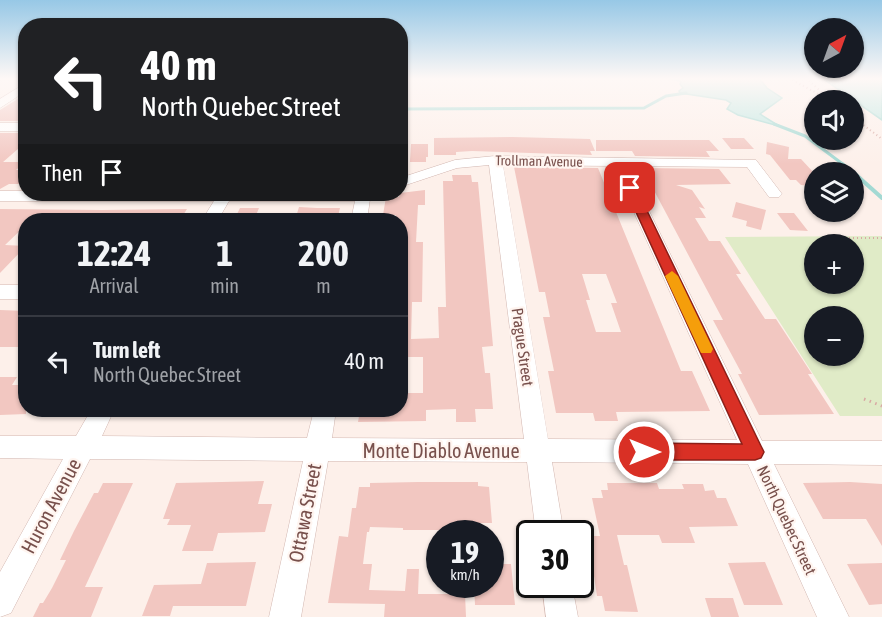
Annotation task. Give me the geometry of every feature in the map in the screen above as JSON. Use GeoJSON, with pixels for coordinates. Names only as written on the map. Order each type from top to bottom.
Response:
{"type":"FeatureCollection","features":[{"type":"Feature","properties":{"kind":"street"},"geometry":{"type":"LineString","coordinates":[[0,127],[18,127]]}},
{"type":"Feature","properties":{"kind":"street","name":"Trollman Avenue"},"geometry":{"type":"LineString","coordinates":[[408,180],[454,164],[495,160],[751,163],[774,194]]}},
{"type":"Feature","properties":{"kind":"street","name":"Prague Street"},"geometry":{"type":"LineString","coordinates":[[495,160],[548,520]]}},
{"type":"Feature","properties":{"kind":"street","name":"North Quebec Street"},"geometry":{"type":"LineString","coordinates":[[618,162],[833,617]]}},
{"type":"Feature","properties":{"kind":"street"},"geometry":{"type":"LineString","coordinates":[[0,196],[18,196]]}},
{"type":"Feature","properties":{"kind":"street"},"geometry":{"type":"LineString","coordinates":[[0,292],[18,292]]}},
{"type":"Feature","properties":{"kind":"street","name":"Huron Avenue"},"geometry":{"type":"LineString","coordinates":[[0,602],[100,417]]}},
{"type":"Feature","properties":{"kind":"street","name":"Ottawa Street"},"geometry":{"type":"LineString","coordinates":[[285,617],[324,417]]}},
{"type":"Feature","properties":{"kind":"street","name":"Monte Diablo Avenue"},"geometry":{"type":"LineString","coordinates":[[0,447],[882,453]]}},
{"type":"Feature","properties":{"kind":"street"},"geometry":{"type":"LineString","coordinates":[[559,598],[562,617]]}},
{"type":"Feature","properties":{"kind":"path"},"geometry":{"type":"LineString","coordinates":[[864,126],[882,139]]}},
{"type":"Feature","properties":{"kind":"path"},"geometry":{"type":"LineString","coordinates":[[864,238],[882,238]]}},
{"type":"Feature","properties":{"kind":"path"},"geometry":{"type":"LineString","coordinates":[[864,399],[882,406]]}},
{"type":"Feature","properties":{"kind":"green space"},"geometry":{"type":"Polygon","coordinates":[[[804,236],[804,294],[864,294],[864,236],[882,236],[882,416],[840,416],[808,366],[864,366],[864,306],[804,306],[804,360],[725,237],[804,236]]]}},
{"type":"Feature","properties":{"kind":"water"},"geometry":{"type":"Polygon","coordinates":[[[728,107],[770,107],[760,114],[779,126],[738,115],[727,109],[728,107]]]}},
{"type":"Feature","properties":{"kind":"water"},"geometry":{"type":"Polygon","coordinates":[[[864,107],[864,107],[882,107],[882,120],[864,107]]]}},
{"type":"Feature","properties":{"kind":"building"},"geometry":{"type":"Polygon","coordinates":[[[5,107],[18,107],[18,121],[0,121],[0,110],[5,107]]]}},
{"type":"Feature","properties":{"kind":"building"},"geometry":{"type":"Polygon","coordinates":[[[0,133],[18,133],[18,149],[3,162],[18,162],[16,170],[18,170],[18,184],[9,184],[0,189],[0,133]]]}},
{"type":"Feature","properties":{"kind":"building"},"geometry":{"type":"Polygon","coordinates":[[[434,138],[590,139],[595,151],[590,151],[592,155],[472,151],[456,152],[456,155],[434,155],[434,138]]]}},
{"type":"Feature","properties":{"kind":"building"},"geometry":{"type":"Polygon","coordinates":[[[722,138],[744,138],[754,149],[731,149],[722,138]]]}},
{"type":"Feature","properties":{"kind":"building"},"geometry":{"type":"Polygon","coordinates":[[[596,140],[709,140],[719,151],[706,151],[710,157],[635,156],[632,151],[596,151],[596,140]]]}},
{"type":"Feature","properties":{"kind":"building"},"geometry":{"type":"Polygon","coordinates":[[[767,142],[789,147],[788,159],[801,159],[804,162],[804,185],[796,180],[790,180],[770,155],[766,154],[767,142]]]}},
{"type":"Feature","properties":{"kind":"building"},"geometry":{"type":"Polygon","coordinates":[[[411,144],[428,144],[426,162],[410,162],[411,144]]]}},
{"type":"Feature","properties":{"kind":"building"},"geometry":{"type":"Polygon","coordinates":[[[514,167],[598,168],[681,371],[692,371],[710,411],[616,412],[618,421],[595,421],[593,413],[556,413],[548,371],[554,371],[543,317],[550,317],[545,292],[539,292],[514,167]],[[582,274],[590,300],[586,300],[596,332],[621,332],[611,303],[617,303],[606,274],[582,274]]]}},
{"type":"Feature","properties":{"kind":"building"},"geometry":{"type":"Polygon","coordinates":[[[642,168],[719,169],[731,184],[676,185],[692,190],[705,209],[699,207],[706,218],[695,218],[709,241],[720,241],[741,274],[736,274],[765,319],[776,319],[804,362],[804,366],[807,366],[812,374],[808,374],[834,414],[759,415],[738,374],[742,374],[713,320],[723,320],[642,168]]]}},
{"type":"Feature","properties":{"kind":"building"},"geometry":{"type":"Polygon","coordinates":[[[452,175],[471,175],[472,182],[478,182],[493,346],[482,347],[485,373],[490,373],[493,409],[475,409],[476,422],[456,422],[456,409],[426,410],[426,421],[358,422],[359,417],[408,417],[408,393],[423,393],[423,357],[408,357],[408,213],[383,213],[385,201],[408,201],[408,192],[425,190],[425,205],[418,205],[416,242],[423,242],[422,302],[412,302],[411,339],[439,338],[438,307],[446,307],[443,181],[453,181],[452,175]]]}},
{"type":"Feature","properties":{"kind":"building"},"geometry":{"type":"Polygon","coordinates":[[[736,202],[766,210],[761,230],[746,226],[747,221],[732,217],[736,202]]]}},
{"type":"Feature","properties":{"kind":"building"},"geometry":{"type":"Polygon","coordinates":[[[299,207],[340,208],[339,213],[297,213],[299,207]]]}},
{"type":"Feature","properties":{"kind":"building"},"geometry":{"type":"Polygon","coordinates":[[[240,208],[259,208],[257,213],[238,213],[240,208]]]}},
{"type":"Feature","properties":{"kind":"building"},"geometry":{"type":"Polygon","coordinates":[[[0,209],[187,209],[184,213],[18,213],[18,233],[5,245],[18,246],[18,254],[0,273],[0,209]]]}},
{"type":"Feature","properties":{"kind":"building"},"geometry":{"type":"Polygon","coordinates":[[[777,213],[794,213],[808,231],[790,230],[777,213]]]}},
{"type":"Feature","properties":{"kind":"building"},"geometry":{"type":"Polygon","coordinates":[[[0,310],[18,311],[18,347],[0,347],[0,310]]]}},
{"type":"Feature","properties":{"kind":"building"},"geometry":{"type":"Polygon","coordinates":[[[0,377],[17,377],[12,385],[18,385],[18,414],[0,415],[0,377]]]}},
{"type":"Feature","properties":{"kind":"building"},"geometry":{"type":"Polygon","coordinates":[[[264,481],[258,504],[272,504],[265,532],[218,533],[213,551],[182,551],[191,525],[167,525],[170,519],[163,519],[176,483],[264,481]]]}},
{"type":"Feature","properties":{"kind":"building"},"geometry":{"type":"Polygon","coordinates":[[[478,482],[478,486],[489,487],[492,520],[426,520],[426,530],[370,527],[367,532],[363,564],[372,564],[369,590],[405,591],[407,569],[419,569],[418,594],[426,594],[426,598],[465,598],[466,617],[384,617],[385,604],[328,603],[339,536],[348,537],[352,508],[356,508],[359,487],[370,487],[370,483],[478,482]]]}},
{"type":"Feature","properties":{"kind":"building"},"geometry":{"type":"Polygon","coordinates":[[[103,483],[133,483],[85,587],[103,587],[91,617],[33,617],[40,603],[43,603],[52,588],[66,560],[60,560],[74,531],[94,493],[98,493],[103,483]]]}},
{"type":"Feature","properties":{"kind":"building"},"geometry":{"type":"Polygon","coordinates":[[[607,483],[657,483],[659,489],[684,489],[682,484],[703,484],[705,491],[714,490],[717,498],[726,498],[738,526],[689,527],[695,543],[662,543],[659,535],[617,535],[638,612],[605,611],[602,596],[597,596],[594,576],[594,536],[600,536],[592,498],[603,498],[601,490],[608,490],[607,483]]]}},
{"type":"Feature","properties":{"kind":"building"},"geometry":{"type":"Polygon","coordinates":[[[803,483],[882,484],[882,546],[866,519],[823,519],[803,483]]]}},
{"type":"Feature","properties":{"kind":"building"},"geometry":{"type":"Polygon","coordinates":[[[256,562],[246,606],[173,606],[170,616],[142,616],[154,585],[201,584],[207,563],[256,562]]]}},
{"type":"Feature","properties":{"kind":"building"},"geometry":{"type":"Polygon","coordinates":[[[765,562],[783,605],[744,605],[728,563],[765,562]]]}},
{"type":"Feature","properties":{"kind":"building"},"geometry":{"type":"Polygon","coordinates":[[[882,563],[882,604],[869,605],[847,564],[882,563]]]}},
{"type":"Feature","properties":{"kind":"building"},"geometry":{"type":"Polygon","coordinates":[[[504,564],[511,564],[515,605],[475,605],[475,598],[504,598],[504,564]]]}},
{"type":"Feature","properties":{"kind":"building"},"geometry":{"type":"Polygon","coordinates":[[[705,598],[733,598],[739,617],[711,617],[705,598]]]}},
{"type":"Feature","properties":{"kind":"waterway"},"geometry":{"type":"LineString","coordinates":[[408,109],[646,107]]}},
{"type":"Feature","properties":{"kind":"waterway"},"geometry":{"type":"LineString","coordinates":[[774,124],[805,136],[840,162]]}},
{"type":"Feature","properties":{"kind":"waterway"},"geometry":{"type":"LineString","coordinates":[[864,182],[882,198]]}},
{"type":"Feature","properties":{"kind":"slow traffic"},"geometry":{"type":"LineString","coordinates":[[672,276],[706,349]]}},
{"type":"Feature","properties":{"kind":"route"},"geometry":{"type":"LineString","coordinates":[[630,188],[755,452],[644,452]]}}]}
